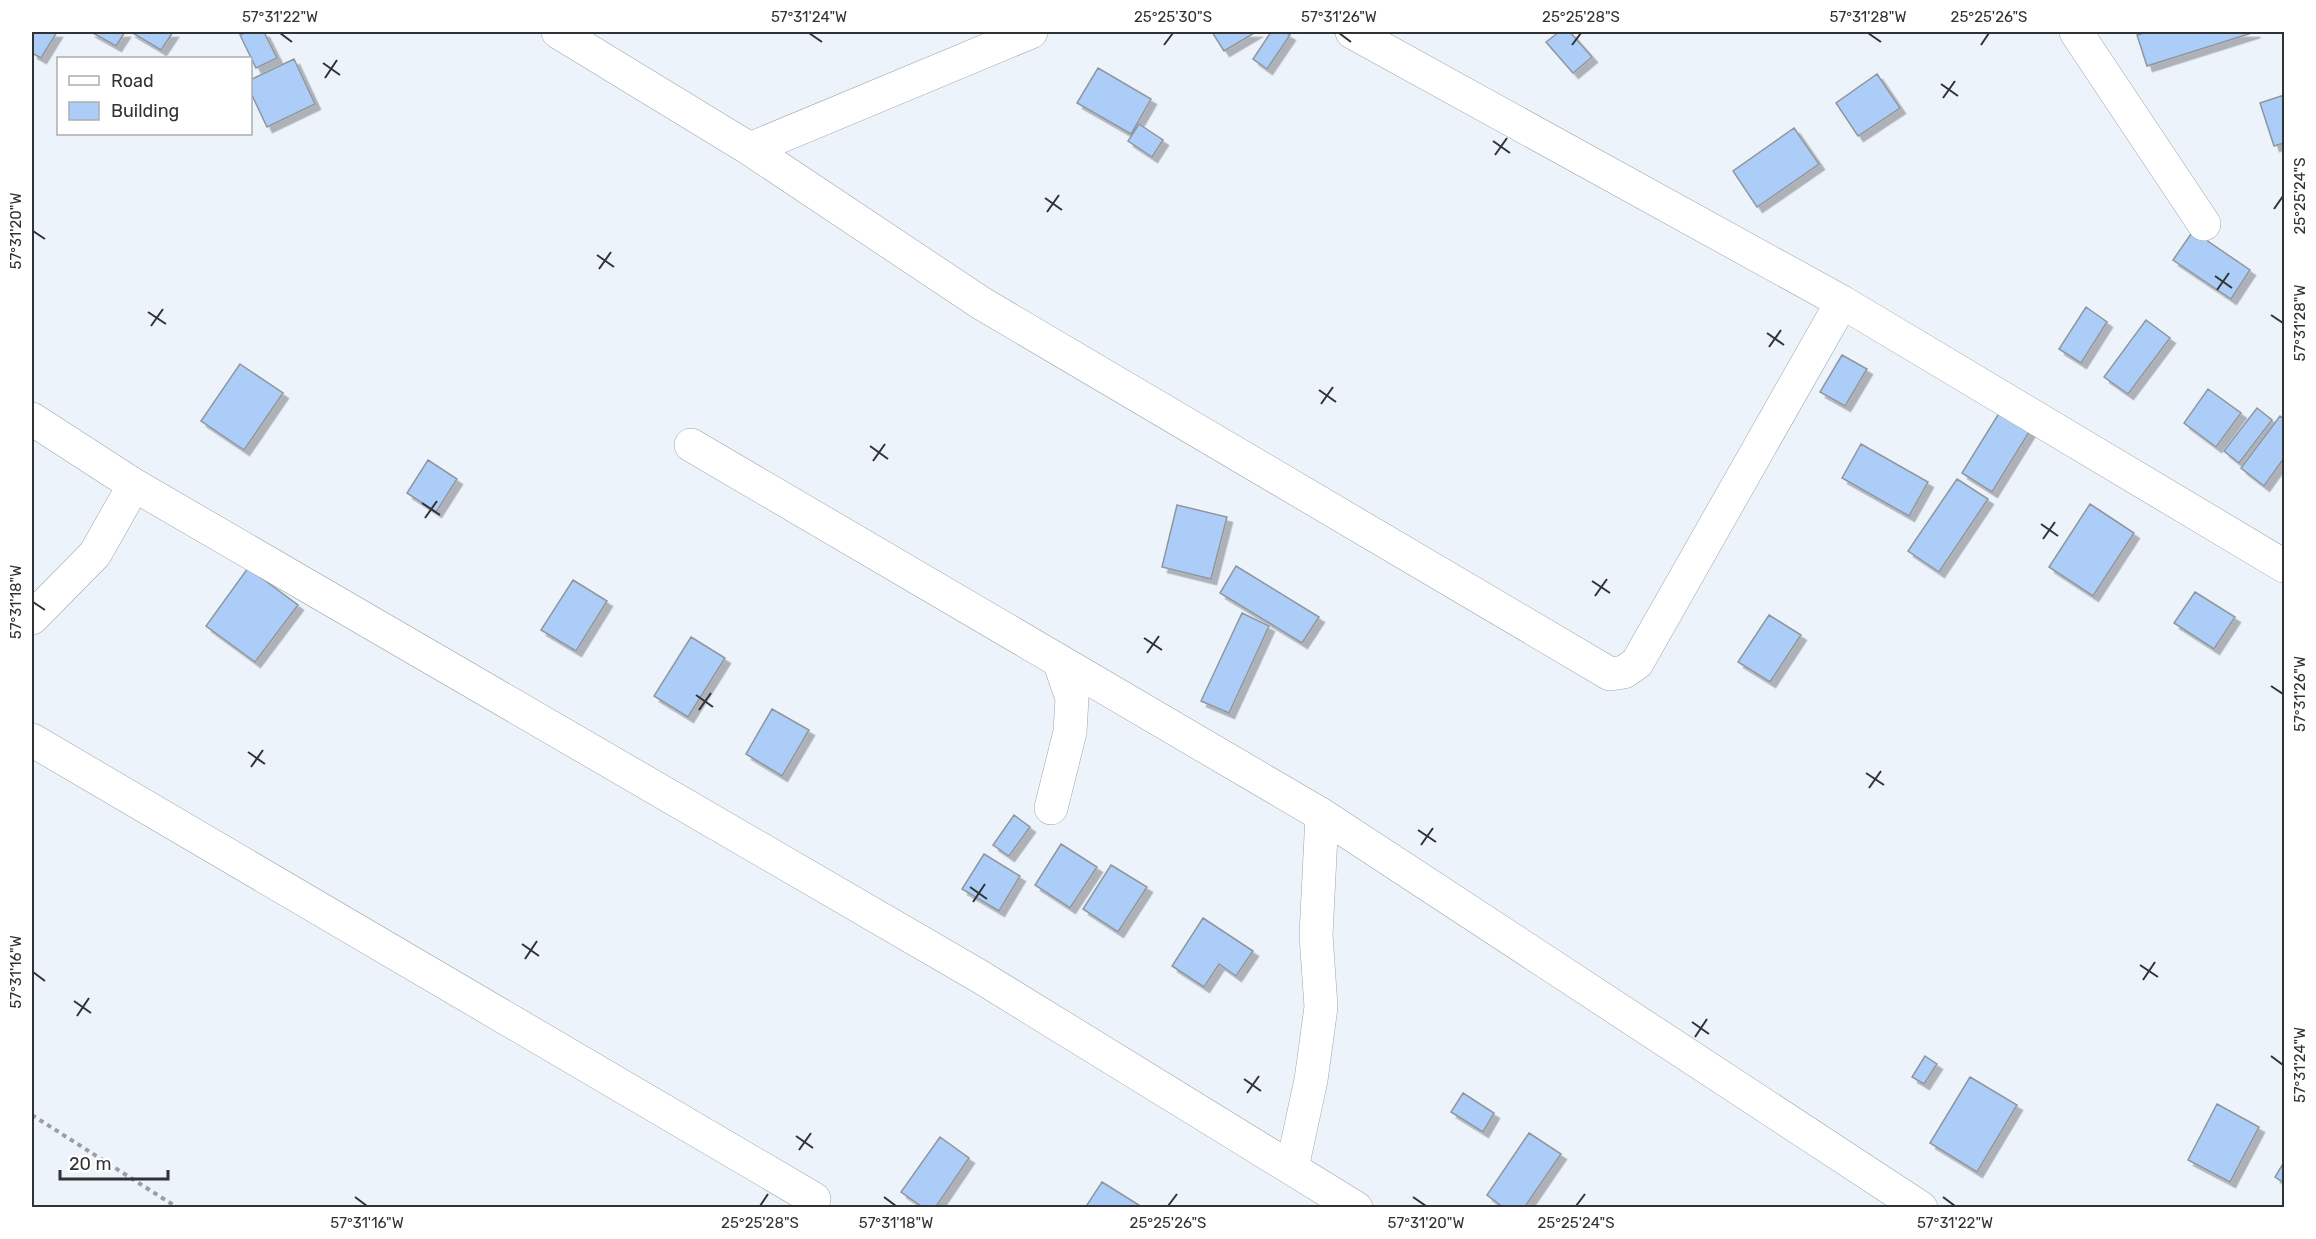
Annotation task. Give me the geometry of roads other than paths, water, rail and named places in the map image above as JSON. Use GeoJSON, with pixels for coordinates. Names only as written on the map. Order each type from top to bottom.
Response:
{"type":"FeatureCollection","features":[{"type":"Feature","properties":{"kind":"street"},"geometry":{"type":"LineString","coordinates":[[558,32],[750,149],[981,303],[1610,674],[1624,672],[1637,663],[1842,302]]}},
{"type":"Feature","properties":{"kind":"street"},"geometry":{"type":"LineString","coordinates":[[750,149],[1031,32]]}},
{"type":"Feature","properties":{"kind":"street"},"geometry":{"type":"LineString","coordinates":[[1352,32],[1842,302],[2284,566]]}},
{"type":"Feature","properties":{"kind":"street"},"geometry":{"type":"LineString","coordinates":[[2076,32],[2204,224]]}},
{"type":"Feature","properties":{"kind":"street"},"geometry":{"type":"LineString","coordinates":[[32,419],[134,485],[979,976],[1356,1208]]}},
{"type":"Feature","properties":{"kind":"street"},"geometry":{"type":"LineString","coordinates":[[691,445],[1322,815],[1922,1208]]}},
{"type":"Feature","properties":{"kind":"street"},"geometry":{"type":"LineString","coordinates":[[32,618],[95,554],[134,485]]}},
{"type":"Feature","properties":{"kind":"street"},"geometry":{"type":"LineString","coordinates":[[1051,808],[1070,732],[1072,698],[1059,661]]}},
{"type":"Feature","properties":{"kind":"street"},"geometry":{"type":"LineString","coordinates":[[32,741],[814,1199]]}},
{"type":"Feature","properties":{"kind":"street"},"geometry":{"type":"LineString","coordinates":[[1292,1168],[1311,1080],[1321,1007],[1316,934],[1322,815]]}}]}
